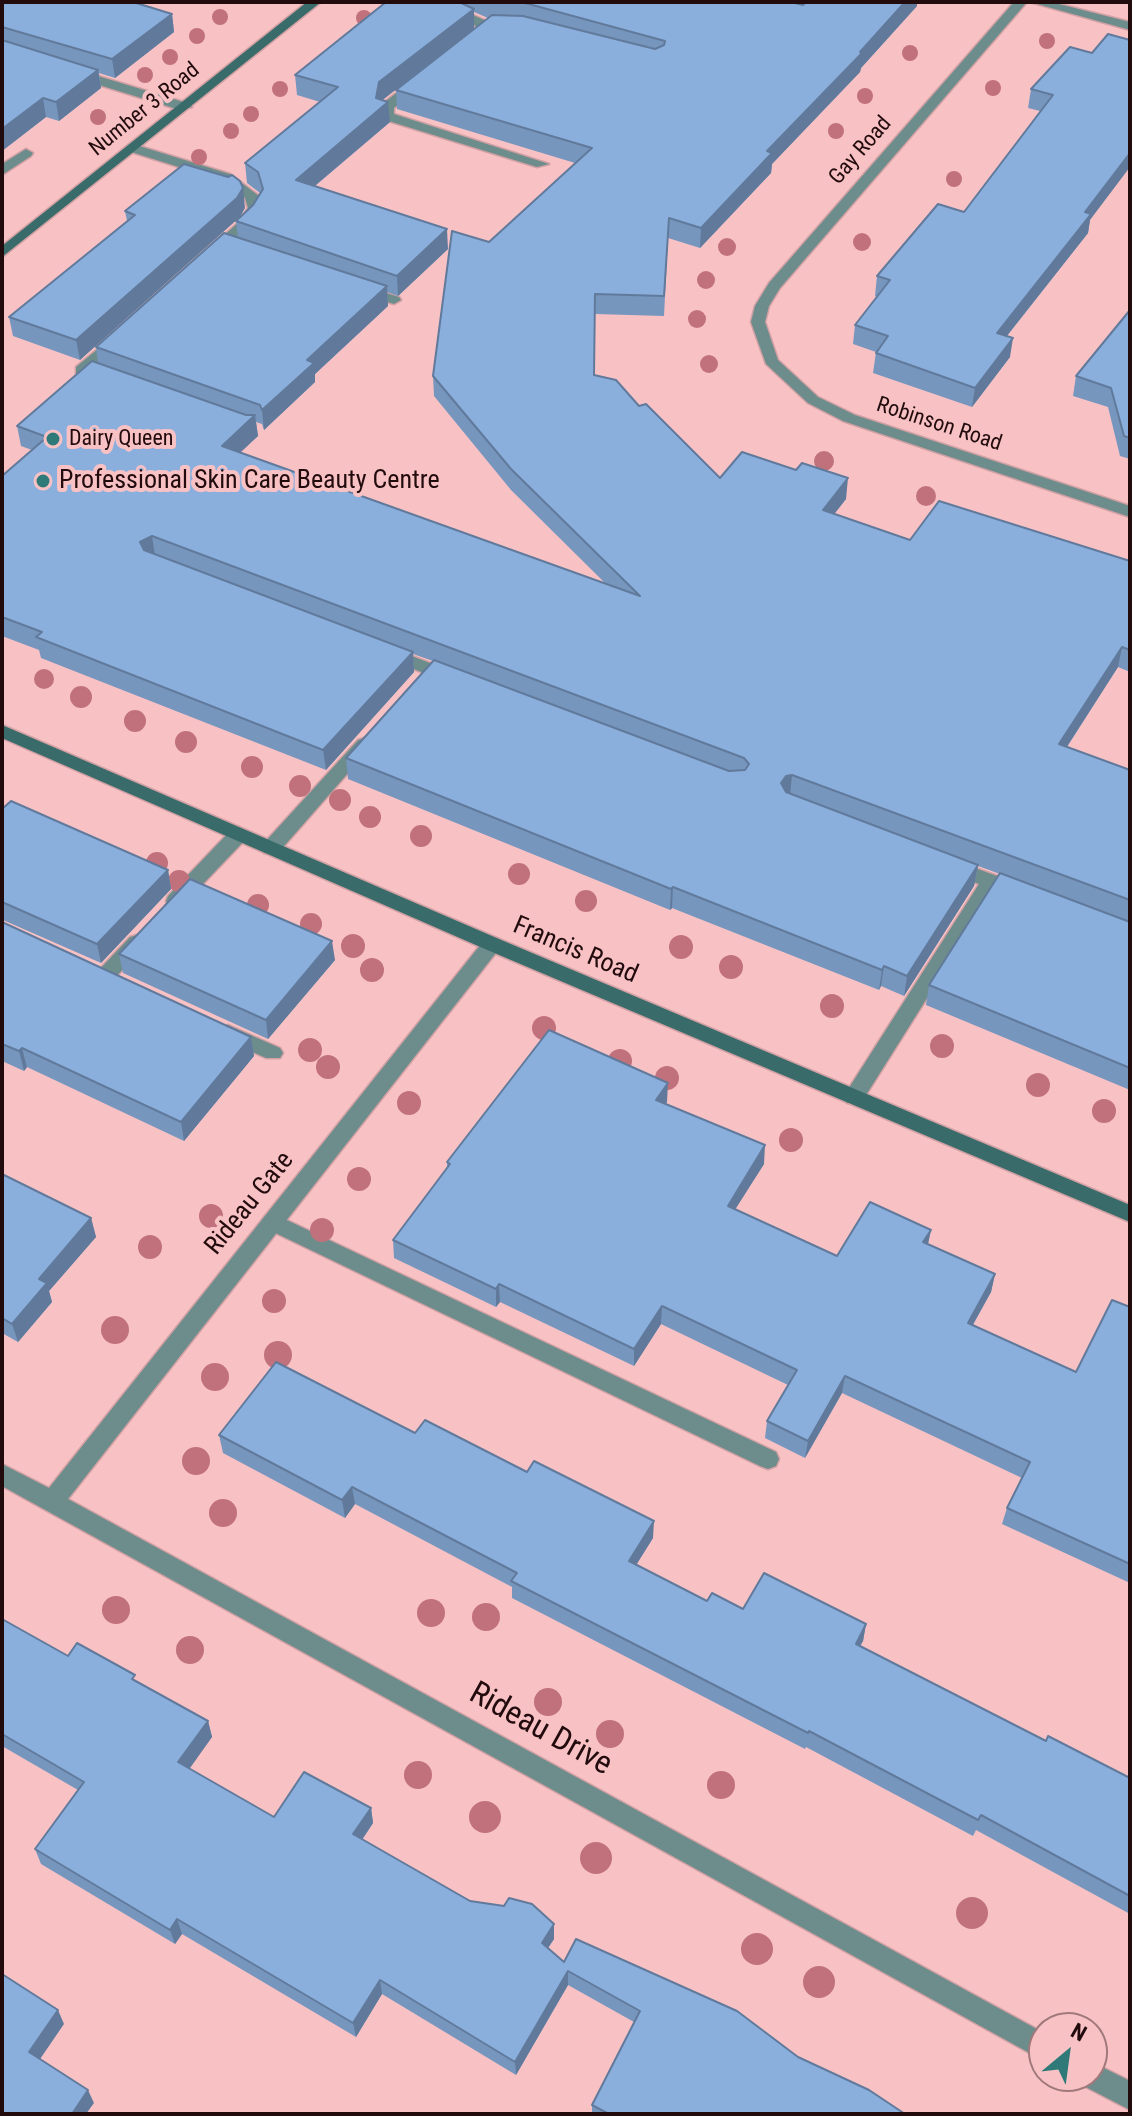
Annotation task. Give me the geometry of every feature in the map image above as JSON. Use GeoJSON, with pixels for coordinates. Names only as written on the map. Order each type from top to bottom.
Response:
{"type":"FeatureCollection","features":[{"type":"Feature","properties":{"kind":"street","name":"Number 3 Road"},"geometry":{"type":"LineString","coordinates":[[2,253],[315,2]]}},
{"type":"Feature","properties":{"kind":"street"},"geometry":{"type":"LineString","coordinates":[[433,2],[483,31],[524,29]]}},
{"type":"Feature","properties":{"kind":"street","name":"Gay Road"},"geometry":{"type":"LineString","coordinates":[[763,340],[758,322],[762,306],[774,286],[1021,2]]}},
{"type":"Feature","properties":{"kind":"street"},"geometry":{"type":"LineString","coordinates":[[1036,2],[1130,26]]}},
{"type":"Feature","properties":{"kind":"street"},"geometry":{"type":"LineString","coordinates":[[59,68],[185,107]]}},
{"type":"Feature","properties":{"kind":"street"},"geometry":{"type":"LineString","coordinates":[[432,72],[387,107],[387,116],[542,164]]}},
{"type":"Feature","properties":{"kind":"street"},"geometry":{"type":"LineString","coordinates":[[133,148],[225,177],[252,196],[255,208],[230,246],[199,264]]}},
{"type":"Feature","properties":{"kind":"street"},"geometry":{"type":"LineString","coordinates":[[2,171],[26,153]]}},
{"type":"Feature","properties":{"kind":"street"},"geometry":{"type":"LineString","coordinates":[[351,286],[394,300]]}},
{"type":"Feature","properties":{"kind":"street"},"geometry":{"type":"LineString","coordinates":[[125,385],[81,370],[128,328]]}},
{"type":"Feature","properties":{"kind":"street","name":"Robinson Road"},"geometry":{"type":"LineString","coordinates":[[763,340],[771,361],[788,380],[813,400],[849,418],[1130,512]]}},
{"type":"Feature","properties":{"kind":"street"},"geometry":{"type":"LineString","coordinates":[[372,647],[426,675],[474,686]]}},
{"type":"Feature","properties":{"kind":"street","name":"Francis Road"},"geometry":{"type":"LineString","coordinates":[[2,731],[492,944],[1130,1214]]}},
{"type":"Feature","properties":{"kind":"street"},"geometry":{"type":"LineString","coordinates":[[271,848],[372,735]]}},
{"type":"Feature","properties":{"kind":"street"},"geometry":{"type":"LineString","coordinates":[[105,977],[239,834]]}},
{"type":"Feature","properties":{"kind":"street"},"geometry":{"type":"LineString","coordinates":[[933,859],[1032,897]]}},
{"type":"Feature","properties":{"kind":"street"},"geometry":{"type":"LineString","coordinates":[[854,1097],[991,881]]}},
{"type":"Feature","properties":{"kind":"street","name":"Rideau Gate"},"geometry":{"type":"LineString","coordinates":[[53,1500],[492,944]]}},
{"type":"Feature","properties":{"kind":"street"},"geometry":{"type":"LineString","coordinates":[[216,1027],[273,1053]]}},
{"type":"Feature","properties":{"kind":"street"},"geometry":{"type":"LineString","coordinates":[[272,1222],[768,1459]]}},
{"type":"Feature","properties":{"kind":"street","name":"Rideau Drive"},"geometry":{"type":"LineString","coordinates":[[2,1474],[1028,2039]]}},
{"type":"Feature","properties":{"kind":"street"},"geometry":{"type":"LineString","coordinates":[[1108,2084],[1130,2096]]}},
{"type":"Feature","properties":{"kind":"building"},"geometry":{"type":"Polygon","coordinates":[[[2,2],[133,2],[172,14],[112,59],[2,27],[2,2]]]}},
{"type":"Feature","properties":{"kind":"building"},"geometry":{"type":"Polygon","coordinates":[[[386,2],[459,2],[474,9],[379,82],[376,98],[388,102],[296,180],[447,229],[397,276],[236,221],[253,205],[263,189],[258,172],[245,163],[338,87],[295,75],[386,2]]]}},
{"type":"Feature","properties":{"kind":"building"},"geometry":{"type":"Polygon","coordinates":[[[514,2],[790,2],[803,5],[806,2],[905,2],[862,53],[767,151],[772,153],[701,228],[669,218],[664,296],[595,294],[594,375],[616,380],[639,406],[646,404],[720,478],[742,452],[796,470],[802,463],[848,478],[823,510],[910,540],[939,501],[1130,561],[1130,650],[1122,647],[1059,744],[1130,770],[1130,900],[792,775],[786,776],[781,783],[786,792],[978,865],[907,976],[884,966],[882,970],[346,758],[434,660],[729,771],[745,770],[749,764],[744,758],[152,536],[140,542],[144,550],[413,652],[323,750],[36,637],[42,632],[2,617],[2,476],[47,437],[17,426],[92,361],[246,415],[255,415],[222,446],[640,596],[511,469],[433,376],[452,231],[489,242],[592,148],[396,90],[492,15],[523,16],[655,49],[664,45],[665,41],[514,2]]]}},
{"type":"Feature","properties":{"kind":"building"},"geometry":{"type":"Polygon","coordinates":[[[1108,34],[1130,40],[1130,153],[1085,212],[1091,214],[997,333],[1013,338],[975,388],[876,353],[888,336],[855,325],[890,280],[877,276],[938,204],[964,212],[1053,95],[1031,89],[1070,47],[1092,53],[1108,34]]]}},
{"type":"Feature","properties":{"kind":"building"},"geometry":{"type":"Polygon","coordinates":[[[2,40],[98,70],[56,102],[43,98],[2,129],[2,40]]]}},
{"type":"Feature","properties":{"kind":"building"},"geometry":{"type":"Polygon","coordinates":[[[184,164],[228,177],[232,175],[243,188],[237,198],[76,340],[9,317],[135,215],[125,211],[184,164]]]}},
{"type":"Feature","properties":{"kind":"building"},"geometry":{"type":"Polygon","coordinates":[[[224,233],[387,286],[307,360],[314,363],[262,410],[260,405],[96,347],[224,233]]]}},
{"type":"Feature","properties":{"kind":"building"},"geometry":{"type":"Polygon","coordinates":[[[1130,310],[1130,438],[1124,436],[1111,388],[1076,376],[1130,310]]]}},
{"type":"Feature","properties":{"kind":"building"},"geometry":{"type":"Polygon","coordinates":[[[11,801],[168,870],[97,944],[2,902],[2,809],[11,801]]]}},
{"type":"Feature","properties":{"kind":"building"},"geometry":{"type":"Polygon","coordinates":[[[1000,873],[1130,922],[1130,1068],[929,985],[1000,873]]]}},
{"type":"Feature","properties":{"kind":"building"},"geometry":{"type":"Polygon","coordinates":[[[190,879],[332,941],[266,1020],[119,954],[190,879]]]}},
{"type":"Feature","properties":{"kind":"building"},"geometry":{"type":"Polygon","coordinates":[[[2,922],[251,1037],[181,1122],[22,1048],[19,1051],[2,1044],[2,922]]]}},
{"type":"Feature","properties":{"kind":"building"},"geometry":{"type":"Polygon","coordinates":[[[549,1030],[668,1083],[656,1100],[765,1145],[728,1206],[837,1256],[870,1202],[931,1230],[923,1242],[995,1274],[968,1323],[1076,1372],[1112,1300],[1130,1307],[1130,1564],[1007,1508],[1030,1462],[845,1376],[808,1441],[767,1421],[797,1370],[662,1306],[634,1349],[499,1284],[496,1289],[393,1240],[450,1164],[447,1162],[549,1030]]]}},
{"type":"Feature","properties":{"kind":"building"},"geometry":{"type":"Polygon","coordinates":[[[2,1174],[91,1218],[39,1279],[47,1283],[12,1324],[2,1318],[2,1174]]]}},
{"type":"Feature","properties":{"kind":"building"},"geometry":{"type":"Polygon","coordinates":[[[276,1362],[415,1433],[425,1420],[527,1472],[534,1461],[654,1521],[629,1561],[707,1601],[712,1593],[743,1609],[764,1573],[866,1624],[856,1644],[1046,1741],[1048,1736],[1130,1778],[1130,1896],[981,1815],[978,1820],[511,1581],[517,1573],[352,1487],[342,1500],[219,1435],[276,1362]]]}},
{"type":"Feature","properties":{"kind":"building"},"geometry":{"type":"Polygon","coordinates":[[[2,1619],[68,1656],[77,1643],[135,1675],[132,1679],[208,1721],[178,1762],[274,1817],[304,1772],[371,1808],[353,1834],[470,1901],[504,1906],[509,1898],[532,1904],[554,1924],[542,1943],[564,1962],[576,1939],[737,2011],[798,2057],[869,2090],[905,2114],[609,2114],[592,2105],[640,2011],[568,1971],[515,2062],[380,1980],[353,2023],[177,1919],[170,1930],[35,1849],[84,1782],[2,1734],[2,1619]]]}},
{"type":"Feature","properties":{"kind":"building"},"geometry":{"type":"Polygon","coordinates":[[[2,1974],[58,2010],[29,2052],[88,2090],[72,2114],[2,2114],[2,1974]]]}},
{"type":"Feature","properties":{"kind":"place","name":"Dairy Queen"},"geometry":{"type":"Point","coordinates":[53,439]}},
{"type":"Feature","properties":{"kind":"place","name":"Professional Skin Care Beauty Centre"},"geometry":{"type":"Point","coordinates":[43,481]}}]}
